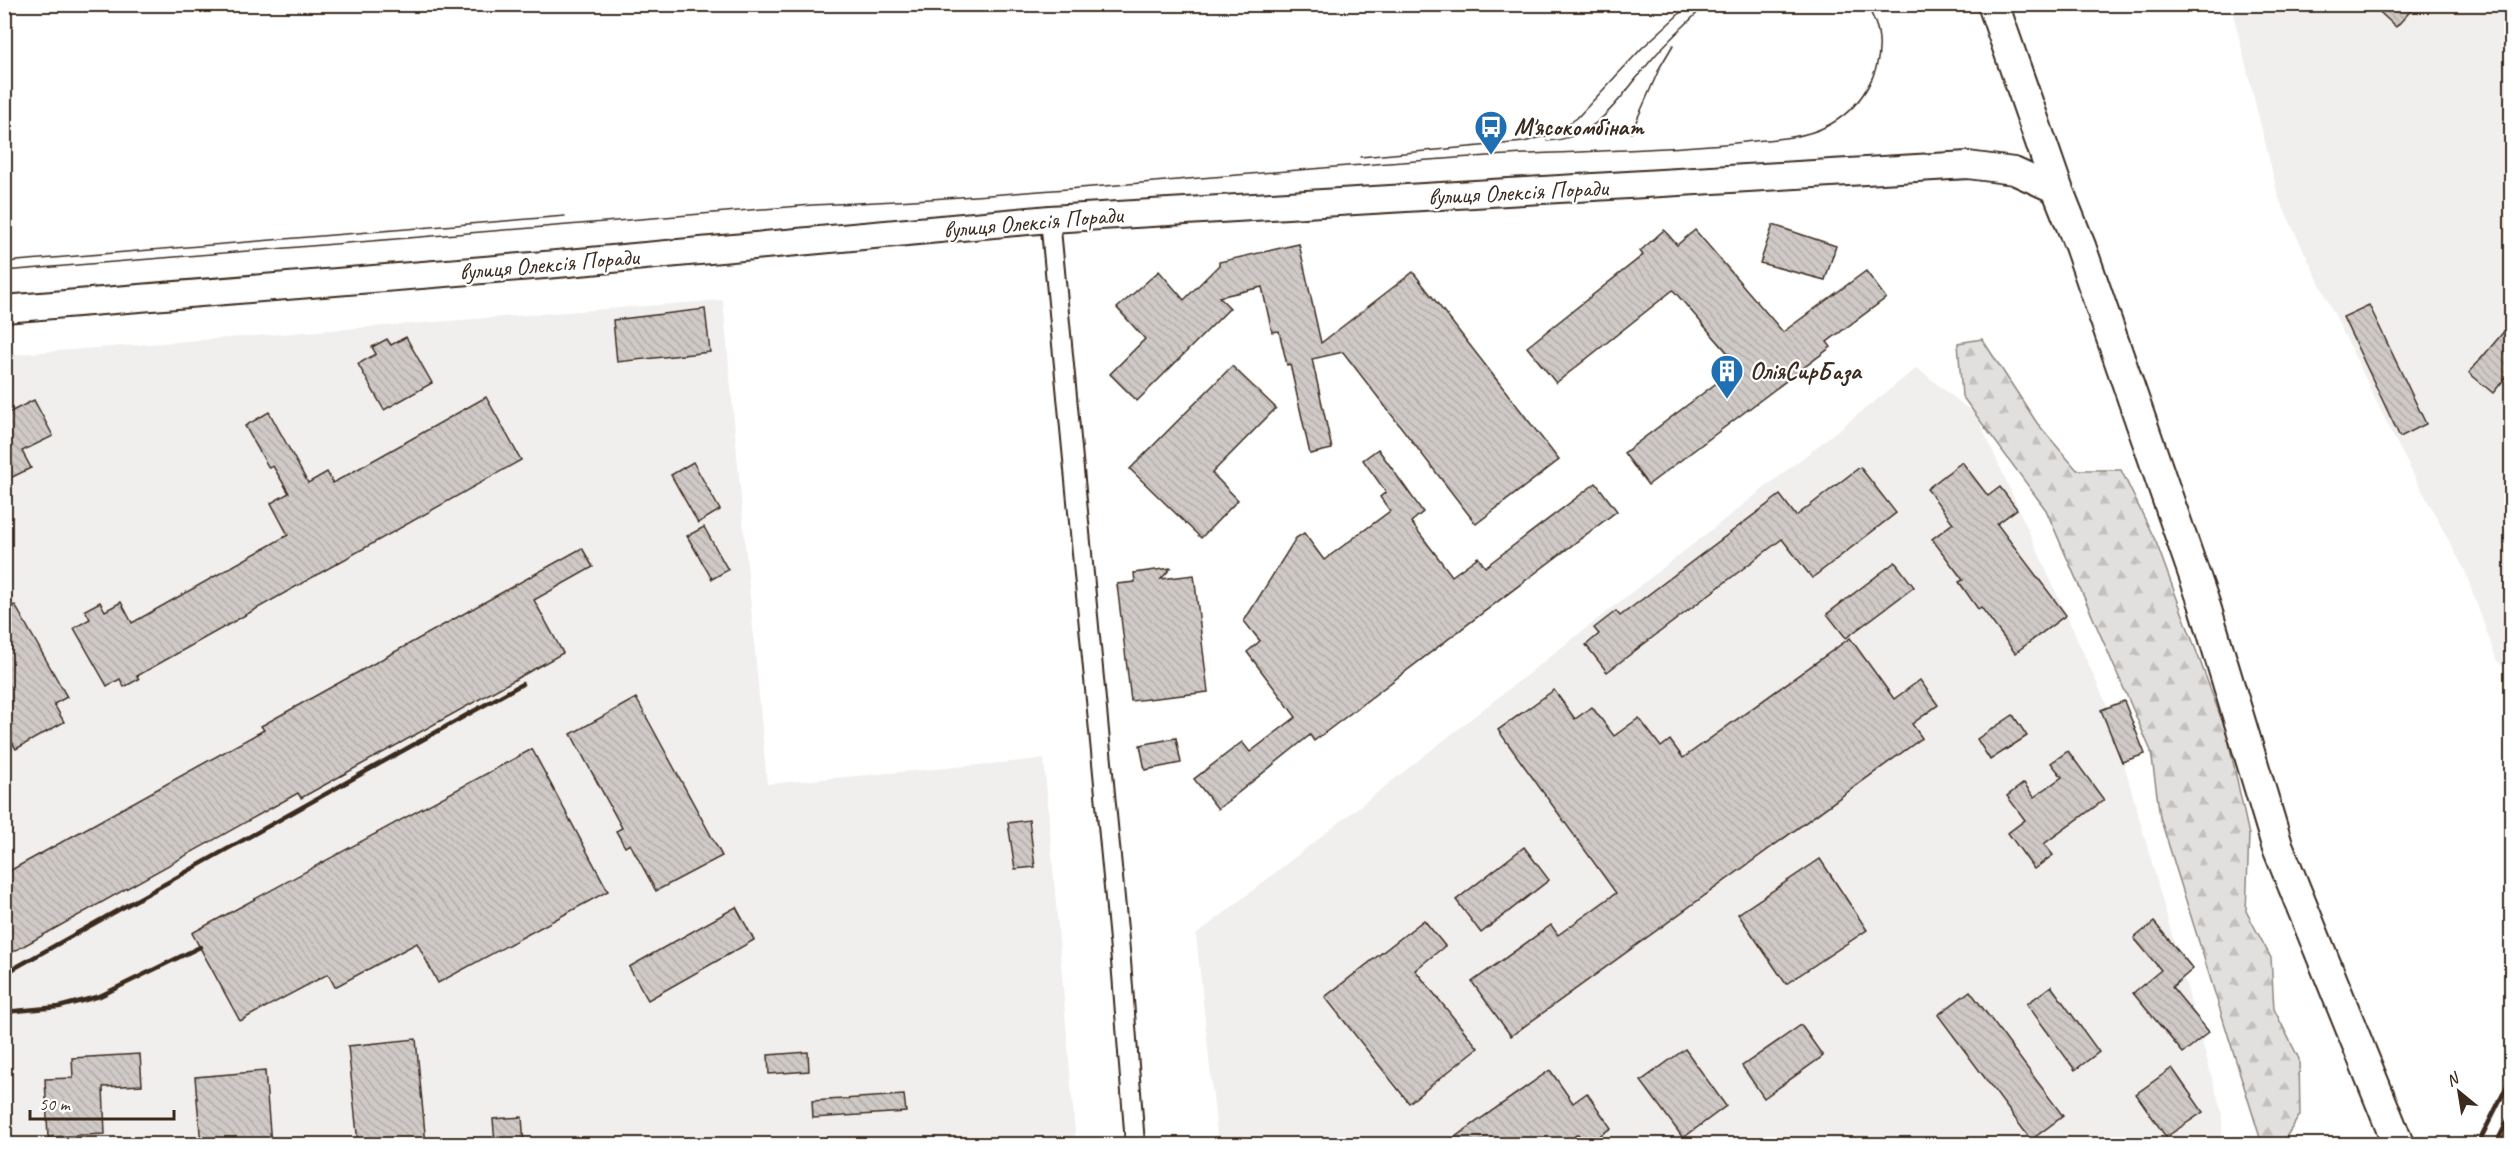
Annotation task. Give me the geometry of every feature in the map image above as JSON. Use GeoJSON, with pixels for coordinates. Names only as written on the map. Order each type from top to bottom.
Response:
{"type":"FeatureCollection","features":[{"type":"Feature","properties":{"kind":"highway"},"geometry":{"type":"LineString","coordinates":[[1993,4],[2204,603],[2277,845],[2398,1144]]}},
{"type":"Feature","properties":{"kind":"main road","name":"вулиця Олексія Поради"},"geometry":{"type":"LineString","coordinates":[[4,309],[545,265],[1050,219],[1968,165],[2014,171],[2058,191]]}},
{"type":"Feature","properties":{"kind":"street"},"geometry":{"type":"LineString","coordinates":[[1050,219],[1121,961],[1135,1144]]}},
{"type":"Feature","properties":{"kind":"shaded area"},"geometry":{"type":"Polygon","coordinates":[[[2231,5],[2511,5],[2511,674],[2497,661],[2465,571],[2393,436],[2279,199],[2231,5]]]}},
{"type":"Feature","properties":{"kind":"shaded area"},"geometry":{"type":"Polygon","coordinates":[[[723,300],[767,784],[1044,759],[1076,1144],[5,1144],[5,355],[723,300]]]}},
{"type":"Feature","properties":{"kind":"shaded area"},"geometry":{"type":"Polygon","coordinates":[[[1917,368],[1977,416],[2109,710],[2222,1113],[2222,1144],[1218,1144],[1196,935],[1917,368]]]}},
{"type":"Feature","properties":{"kind":"green space"},"geometry":{"type":"Polygon","coordinates":[[[1982,339],[2037,423],[2077,470],[2121,470],[2156,542],[2227,734],[2249,835],[2246,911],[2271,958],[2274,1009],[2299,1059],[2300,1115],[2286,1137],[2262,1144],[2160,817],[2151,751],[2046,510],[1962,396],[1958,343],[1982,339]]]}},
{"type":"Feature","properties":{"kind":"building"},"geometry":{"type":"Polygon","coordinates":[[[2371,4],[2417,4],[2396,27],[2371,4]]]}},
{"type":"Feature","properties":{"kind":"building"},"geometry":{"type":"Polygon","coordinates":[[[1773,225],[1836,246],[1825,280],[1760,263],[1773,225]]]}},
{"type":"Feature","properties":{"kind":"building"},"geometry":{"type":"Polygon","coordinates":[[[1664,230],[1677,245],[1695,230],[1783,332],[1866,271],[1886,298],[1827,342],[1831,347],[1648,485],[1624,453],[1739,366],[1673,290],[1556,383],[1527,347],[1643,255],[1640,251],[1664,230]]]}},
{"type":"Feature","properties":{"kind":"building"},"geometry":{"type":"Polygon","coordinates":[[[1299,244],[1321,343],[1413,272],[1559,460],[1476,524],[1343,352],[1312,359],[1332,449],[1310,454],[1290,364],[1287,365],[1279,331],[1272,332],[1262,287],[1219,297],[1230,308],[1137,401],[1110,374],[1145,339],[1117,308],[1159,271],[1184,300],[1219,265],[1219,262],[1299,244]]]}},
{"type":"Feature","properties":{"kind":"building"},"geometry":{"type":"Polygon","coordinates":[[[2369,305],[2426,424],[2400,437],[2343,317],[2369,305]]]}},
{"type":"Feature","properties":{"kind":"building"},"geometry":{"type":"Polygon","coordinates":[[[705,309],[710,352],[617,362],[613,320],[705,309]]]}},
{"type":"Feature","properties":{"kind":"building"},"geometry":{"type":"Polygon","coordinates":[[[2511,323],[2511,371],[2493,393],[2469,373],[2511,323]]]}},
{"type":"Feature","properties":{"kind":"building"},"geometry":{"type":"Polygon","coordinates":[[[406,337],[432,383],[384,410],[358,364],[376,354],[372,347],[387,339],[391,345],[406,337]]]}},
{"type":"Feature","properties":{"kind":"building"},"geometry":{"type":"Polygon","coordinates":[[[1232,366],[1276,408],[1212,473],[1238,500],[1201,538],[1130,469],[1232,366]]]}},
{"type":"Feature","properties":{"kind":"building"},"geometry":{"type":"Polygon","coordinates":[[[486,397],[521,460],[137,676],[139,679],[124,687],[120,679],[107,686],[74,628],[90,619],[85,610],[100,602],[105,611],[121,602],[132,623],[288,535],[271,503],[289,493],[273,466],[269,468],[245,426],[269,412],[308,483],[327,472],[333,483],[486,397]]]}},
{"type":"Feature","properties":{"kind":"building"},"geometry":{"type":"Polygon","coordinates":[[[34,400],[53,436],[22,451],[31,468],[4,481],[4,415],[34,400]]]}},
{"type":"Feature","properties":{"kind":"building"},"geometry":{"type":"Polygon","coordinates":[[[1378,449],[1423,512],[1411,522],[1452,576],[1478,557],[1485,567],[1596,483],[1617,511],[1314,741],[1310,735],[1218,809],[1194,779],[1242,742],[1250,752],[1296,717],[1247,652],[1260,641],[1244,621],[1296,538],[1304,533],[1324,560],[1390,511],[1380,497],[1386,492],[1363,460],[1378,449]]]}},
{"type":"Feature","properties":{"kind":"building"},"geometry":{"type":"Polygon","coordinates":[[[693,462],[720,510],[698,523],[671,475],[693,462]]]}},
{"type":"Feature","properties":{"kind":"building"},"geometry":{"type":"Polygon","coordinates":[[[1962,462],[1988,496],[2000,487],[2017,509],[1997,524],[2066,615],[2015,653],[1981,607],[1978,609],[1959,582],[1963,580],[1932,539],[1953,523],[1927,489],[1962,462]]]}},
{"type":"Feature","properties":{"kind":"building"},"geometry":{"type":"Polygon","coordinates":[[[1860,467],[1896,513],[1812,578],[1782,539],[1607,672],[1586,645],[1599,634],[1594,628],[1616,611],[1620,616],[1780,495],[1796,516],[1860,467]]]}},
{"type":"Feature","properties":{"kind":"building"},"geometry":{"type":"Polygon","coordinates":[[[704,527],[728,570],[712,579],[687,536],[704,527]]]}},
{"type":"Feature","properties":{"kind":"building"},"geometry":{"type":"Polygon","coordinates":[[[582,548],[593,567],[534,600],[563,653],[301,798],[298,793],[11,953],[4,941],[4,874],[264,730],[261,726],[582,548]]]}},
{"type":"Feature","properties":{"kind":"building"},"geometry":{"type":"Polygon","coordinates":[[[1895,562],[1914,587],[1846,638],[1827,614],[1895,562]]]}},
{"type":"Feature","properties":{"kind":"building"},"geometry":{"type":"Polygon","coordinates":[[[1171,568],[1161,579],[1194,575],[1208,692],[1131,701],[1117,584],[1135,582],[1134,573],[1171,568]]]}},
{"type":"Feature","properties":{"kind":"building"},"geometry":{"type":"Polygon","coordinates":[[[15,605],[67,697],[54,704],[64,722],[16,749],[4,729],[4,610],[15,605]]]}},
{"type":"Feature","properties":{"kind":"building"},"geometry":{"type":"Polygon","coordinates":[[[1850,638],[1894,699],[1920,680],[1938,705],[1912,724],[1922,738],[1511,1036],[1472,982],[1551,925],[1558,935],[1616,893],[1498,730],[1554,690],[1575,719],[1592,707],[1614,736],[1639,718],[1661,747],[1670,740],[1683,758],[1850,638]]]}},
{"type":"Feature","properties":{"kind":"building"},"geometry":{"type":"Polygon","coordinates":[[[636,698],[722,856],[656,891],[630,844],[625,847],[616,831],[622,828],[571,734],[636,698]]]}},
{"type":"Feature","properties":{"kind":"building"},"geometry":{"type":"Polygon","coordinates":[[[2124,701],[2145,754],[2122,762],[2101,710],[2124,701]]]}},
{"type":"Feature","properties":{"kind":"building"},"geometry":{"type":"Polygon","coordinates":[[[2013,715],[2027,736],[1990,760],[1977,739],[2013,715]]]}},
{"type":"Feature","properties":{"kind":"building"},"geometry":{"type":"Polygon","coordinates":[[[1176,738],[1181,763],[1145,770],[1140,745],[1176,738]]]}},
{"type":"Feature","properties":{"kind":"building"},"geometry":{"type":"Polygon","coordinates":[[[532,749],[608,891],[438,983],[417,943],[335,987],[328,974],[240,1021],[192,933],[532,749]]]}},
{"type":"Feature","properties":{"kind":"building"},"geometry":{"type":"Polygon","coordinates":[[[2068,751],[2104,800],[2044,844],[2053,855],[2034,869],[2008,833],[2025,820],[2007,796],[2024,783],[2034,797],[2062,777],[2051,763],[2068,751]]]}},
{"type":"Feature","properties":{"kind":"building"},"geometry":{"type":"Polygon","coordinates":[[[1029,820],[1035,867],[1015,869],[1008,823],[1029,820]]]}},
{"type":"Feature","properties":{"kind":"building"},"geometry":{"type":"Polygon","coordinates":[[[1524,847],[1549,880],[1481,933],[1456,900],[1524,847]]]}},
{"type":"Feature","properties":{"kind":"building"},"geometry":{"type":"Polygon","coordinates":[[[1820,859],[1867,930],[1786,984],[1738,914],[1820,859]]]}},
{"type":"Feature","properties":{"kind":"building"},"geometry":{"type":"Polygon","coordinates":[[[736,907],[754,940],[648,1000],[629,967],[736,907]]]}},
{"type":"Feature","properties":{"kind":"building"},"geometry":{"type":"Polygon","coordinates":[[[1424,920],[1445,946],[1415,970],[1478,1048],[1409,1103],[1325,997],[1424,920]]]}},
{"type":"Feature","properties":{"kind":"building"},"geometry":{"type":"Polygon","coordinates":[[[2154,922],[2193,969],[2172,987],[2209,1032],[2183,1053],[2133,993],[2161,970],[2134,938],[2154,922]]]}},
{"type":"Feature","properties":{"kind":"building"},"geometry":{"type":"Polygon","coordinates":[[[2051,986],[2099,1052],[2075,1070],[2027,1004],[2051,986]]]}},
{"type":"Feature","properties":{"kind":"building"},"geometry":{"type":"Polygon","coordinates":[[[1970,991],[2063,1116],[2031,1140],[1938,1015],[1970,991]]]}},
{"type":"Feature","properties":{"kind":"building"},"geometry":{"type":"Polygon","coordinates":[[[1801,1025],[1823,1056],[1764,1098],[1742,1066],[1801,1025]]]}},
{"type":"Feature","properties":{"kind":"building"},"geometry":{"type":"Polygon","coordinates":[[[416,1039],[426,1144],[358,1144],[348,1046],[416,1039]]]}},
{"type":"Feature","properties":{"kind":"building"},"geometry":{"type":"Polygon","coordinates":[[[1685,1049],[1726,1106],[1683,1138],[1641,1081],[1685,1049]]]}},
{"type":"Feature","properties":{"kind":"building"},"geometry":{"type":"Polygon","coordinates":[[[808,1052],[809,1071],[769,1074],[768,1055],[808,1052]]]}},
{"type":"Feature","properties":{"kind":"building"},"geometry":{"type":"Polygon","coordinates":[[[140,1054],[142,1085],[103,1087],[105,1134],[48,1137],[45,1079],[73,1078],[72,1058],[140,1054]]]}},
{"type":"Feature","properties":{"kind":"building"},"geometry":{"type":"Polygon","coordinates":[[[2172,1068],[2203,1112],[2166,1137],[2136,1094],[2172,1068]]]}},
{"type":"Feature","properties":{"kind":"building"},"geometry":{"type":"Polygon","coordinates":[[[1550,1070],[1573,1103],[1587,1093],[1611,1128],[1587,1144],[1578,1134],[1563,1144],[1445,1144],[1550,1070]]]}},
{"type":"Feature","properties":{"kind":"building"},"geometry":{"type":"Polygon","coordinates":[[[265,1071],[271,1144],[201,1144],[195,1077],[265,1071]]]}},
{"type":"Feature","properties":{"kind":"building"},"geometry":{"type":"Polygon","coordinates":[[[904,1095],[906,1112],[813,1118],[812,1101],[904,1095]]]}},
{"type":"Feature","properties":{"kind":"building"},"geometry":{"type":"Polygon","coordinates":[[[522,1117],[524,1144],[495,1144],[493,1119],[522,1117]]]}},
{"type":"Feature","properties":{"kind":"tram line"},"geometry":{"type":"LineString","coordinates":[[1360,157],[1524,142],[1556,133],[1577,118],[1642,48],[1690,4]]}},
{"type":"Feature","properties":{"kind":"tram line"},"geometry":{"type":"LineString","coordinates":[[1547,141],[1582,132],[1596,123],[1620,99],[1659,51],[1706,4]]}},
{"type":"Feature","properties":{"kind":"tram line"},"geometry":{"type":"LineString","coordinates":[[4,271],[812,205],[981,196],[1403,162],[1713,145],[1786,138],[1816,131],[1838,120],[1859,100],[1867,88],[1874,75],[1879,47],[1878,32],[1867,4]]}},
{"type":"Feature","properties":{"kind":"tram line"},"geometry":{"type":"LineString","coordinates":[[1631,133],[1660,67],[1673,45]]}},
{"type":"Feature","properties":{"kind":"tram line"},"geometry":{"type":"LineString","coordinates":[[4,262],[565,216]]}},
{"type":"Feature","properties":{"kind":"railway"},"geometry":{"type":"LineString","coordinates":[[4,600],[10,597]]}},
{"type":"Feature","properties":{"kind":"railway"},"geometry":{"type":"LineString","coordinates":[[4,974],[522,684]]}},
{"type":"Feature","properties":{"kind":"railway"},"geometry":{"type":"LineString","coordinates":[[4,1012],[59,1007],[100,996],[200,947]]}},
{"type":"Feature","properties":{"kind":"railway"},"geometry":{"type":"LineString","coordinates":[[2478,1144],[2512,1076]]}},
{"type":"Feature","properties":{"kind":"railway"},"geometry":{"type":"LineString","coordinates":[[2496,1144],[2512,1112]]}},
{"type":"Feature","properties":{"kind":"place","name":"М'ясокомбінат"},"geometry":{"type":"Point","coordinates":[1491,156]}},
{"type":"Feature","properties":{"kind":"place","name":"ОліяСирБаза"},"geometry":{"type":"Point","coordinates":[1727,400]}}]}
